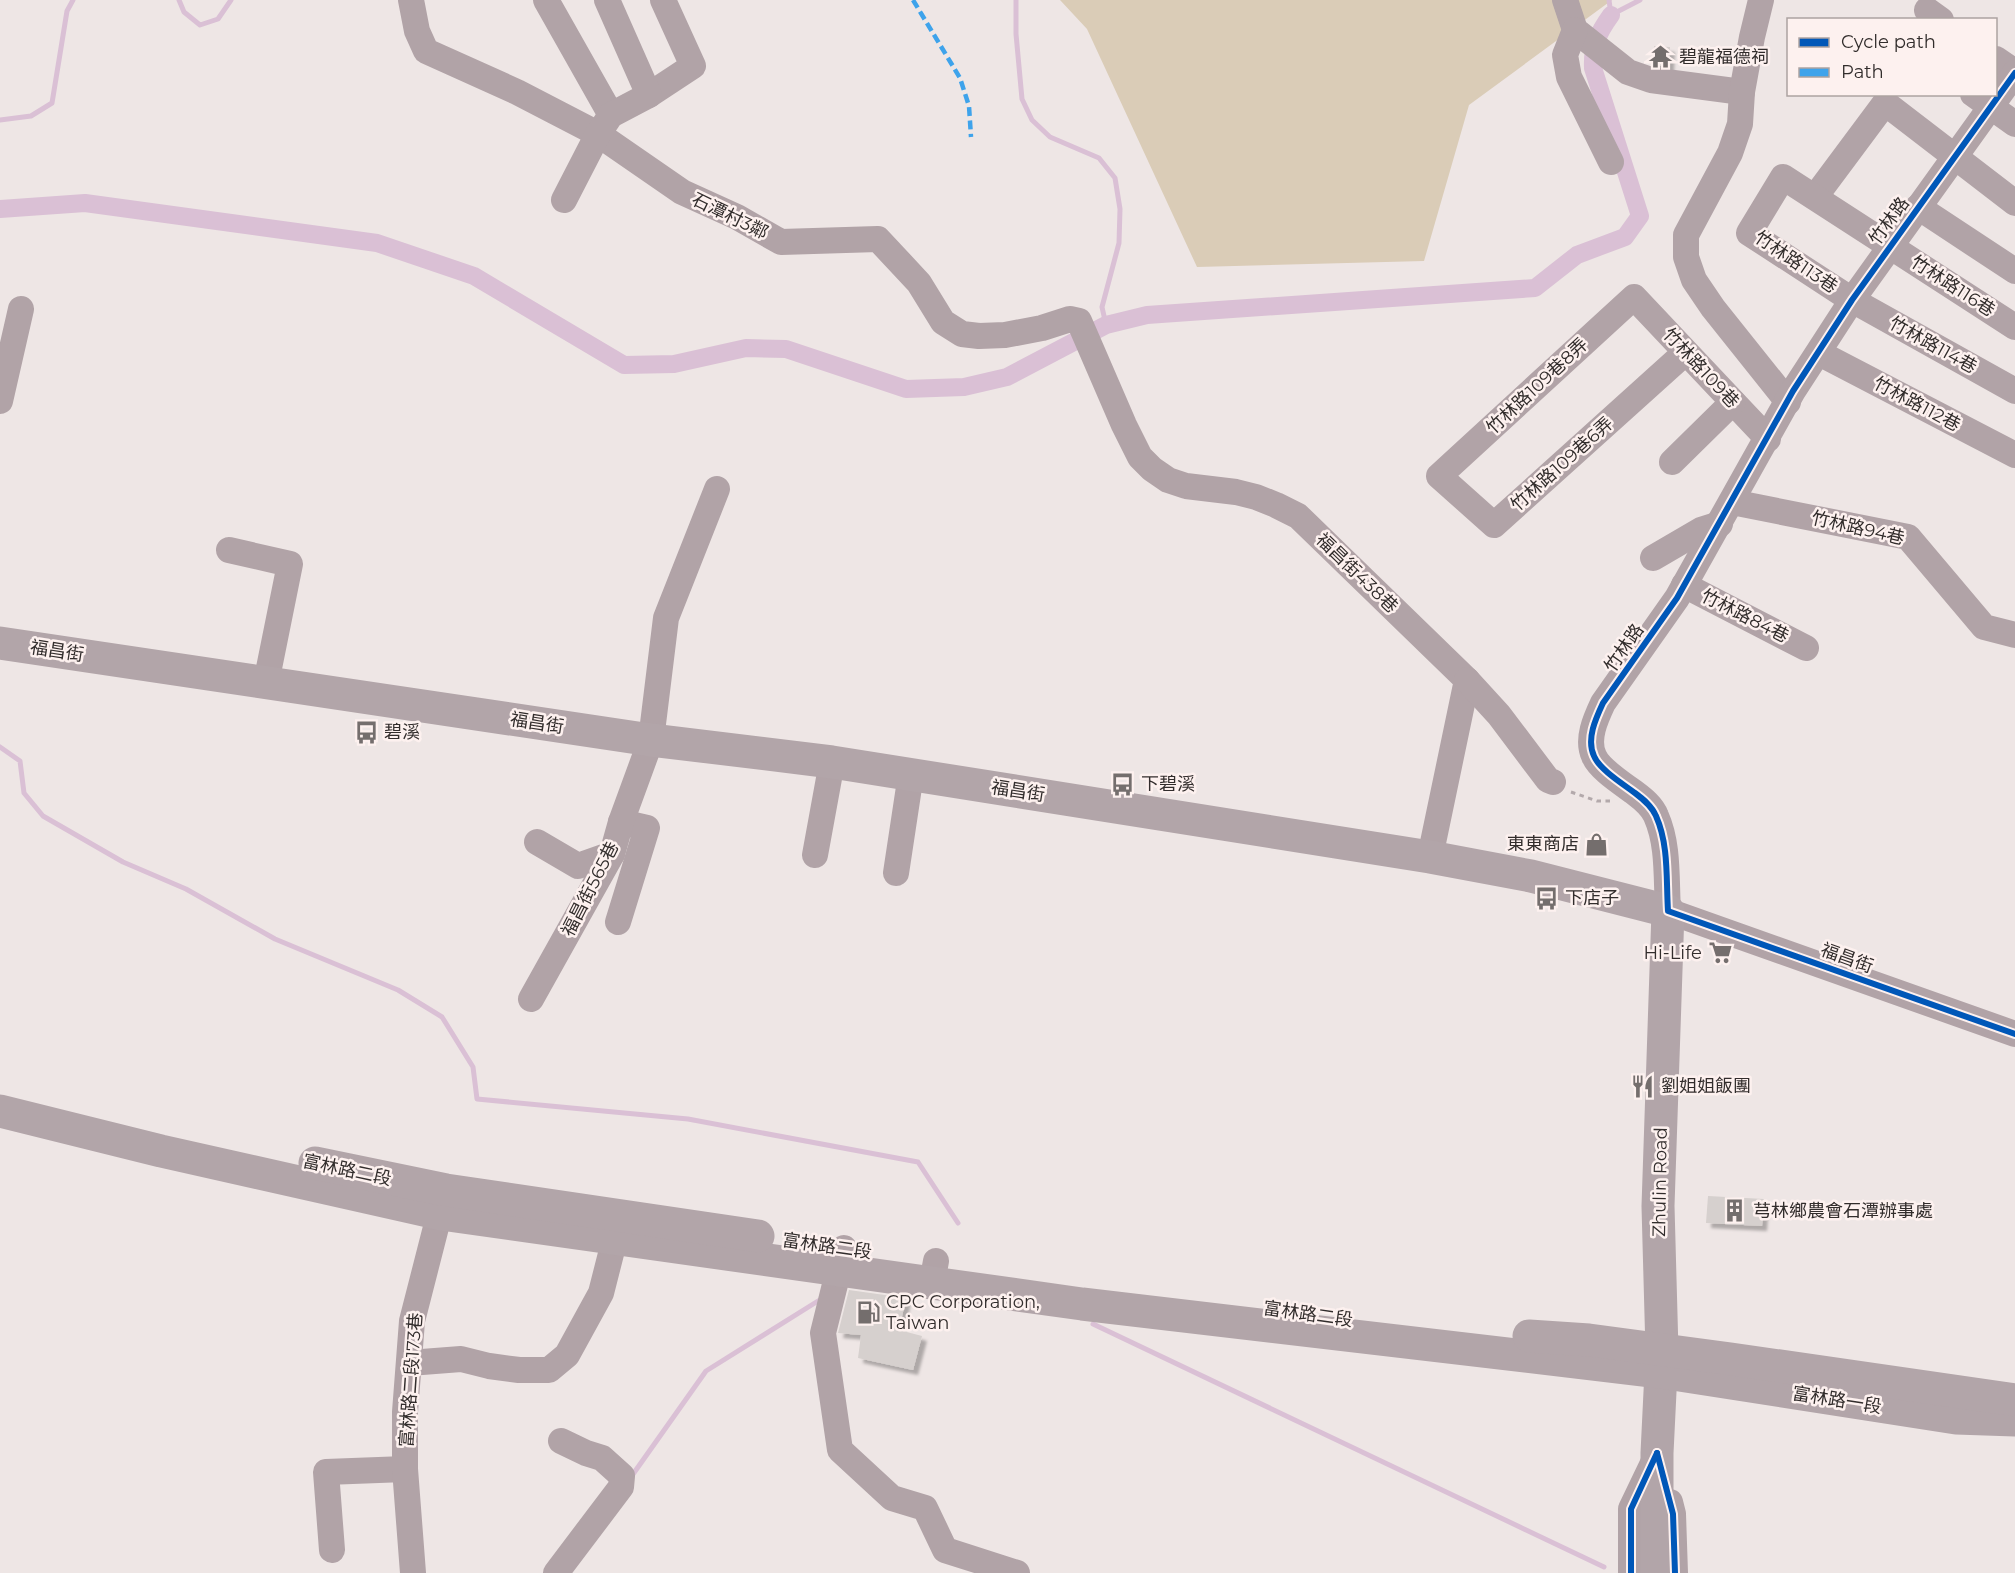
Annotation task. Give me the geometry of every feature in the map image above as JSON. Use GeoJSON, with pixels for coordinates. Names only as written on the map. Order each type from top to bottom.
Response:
{"type":"FeatureCollection","features":[{"type":"Feature","properties":{"kind":"main road","name":"福昌街"},"geometry":{"type":"LineString","coordinates":[[0,643],[651,740],[832,762],[1430,857],[1531,876],[1668,911]]}},
{"type":"Feature","properties":{"kind":"main road","name":"Zhulin Road"},"geometry":{"type":"LineString","coordinates":[[1657,1573],[1657,1453],[1661,1362],[1658,1206],[1668,911]]}},
{"type":"Feature","properties":{"kind":"main road","name":"富林路二段"},"geometry":{"type":"LineString","coordinates":[[0,1092],[267,1164]]}},
{"type":"Feature","properties":{"kind":"main road","name":"富林路二段"},"geometry":{"type":"LineString","coordinates":[[0,1111],[267,1164],[615,1238],[842,1259]]}},
{"type":"Feature","properties":{"kind":"main road","name":"富林路二段"},"geometry":{"type":"LineString","coordinates":[[443,1202],[934,1272],[1396,1327],[1588,1340],[1661,1362]]}},
{"type":"Feature","properties":{"kind":"main road","name":"富林路一段"},"geometry":{"type":"LineString","coordinates":[[1661,1362],[1731,1359],[2015,1400]]}},
{"type":"Feature","properties":{"kind":"main road","name":"富林路一段"},"geometry":{"type":"LineString","coordinates":[[1661,1362],[1956,1418],[2015,1420]]}},
{"type":"Feature","properties":{"kind":"street","name":"石潭村3鄰"},"geometry":{"type":"LineString","coordinates":[[411,0],[417,30],[426,51],[517,92],[604,125],[682,192],[737,217],[781,242],[878,239],[919,283],[943,322],[962,334],[1005,335],[1070,319],[1078,321],[1107,385]]}},
{"type":"Feature","properties":{"kind":"street"},"geometry":{"type":"LineString","coordinates":[[546,0],[604,125]]}},
{"type":"Feature","properties":{"kind":"street"},"geometry":{"type":"LineString","coordinates":[[607,0],[649,95]]}},
{"type":"Feature","properties":{"kind":"street"},"geometry":{"type":"LineString","coordinates":[[564,200],[604,125],[693,66],[663,0]]}},
{"type":"Feature","properties":{"kind":"street"},"geometry":{"type":"LineString","coordinates":[[1564,0],[1576,30],[1628,72],[1651,80],[1742,92]]}},
{"type":"Feature","properties":{"kind":"street"},"geometry":{"type":"LineString","coordinates":[[1761,0],[1742,92],[1740,124],[1730,153],[1686,235],[1686,257],[1694,280],[1707,298],[1791,397]]}},
{"type":"Feature","properties":{"kind":"street"},"geometry":{"type":"LineString","coordinates":[[1576,30],[1565,55],[1569,77],[1611,162]]}},
{"type":"Feature","properties":{"kind":"street"},"geometry":{"type":"LineString","coordinates":[[1997,60],[2015,73]]}},
{"type":"Feature","properties":{"kind":"street","name":"竹林路"},"geometry":{"type":"LineString","coordinates":[[1997,88],[2015,73]]}},
{"type":"Feature","properties":{"kind":"street"},"geometry":{"type":"LineString","coordinates":[[1982,101],[2015,124]]}},
{"type":"Feature","properties":{"kind":"street","name":"竹林路"},"geometry":{"type":"LineString","coordinates":[[1668,911],[1663,837],[1656,814],[1646,801],[1603,767],[1594,756],[1592,742],[1594,720],[1603,703],[1684,585],[1791,397],[1852,300],[1955,156],[1982,101]]}},
{"type":"Feature","properties":{"kind":"street"},"geometry":{"type":"LineString","coordinates":[[1815,198],[1885,103],[2015,203]]}},
{"type":"Feature","properties":{"kind":"street","name":"竹林路113巷"},"geometry":{"type":"LineString","coordinates":[[1852,300],[1749,233],[1783,177],[1891,246]]}},
{"type":"Feature","properties":{"kind":"street"},"geometry":{"type":"LineString","coordinates":[[1918,207],[2015,271]]}},
{"type":"Feature","properties":{"kind":"street","name":"竹林路116巷"},"geometry":{"type":"LineString","coordinates":[[1891,246],[2015,327]]}},
{"type":"Feature","properties":{"kind":"street","name":"竹林路109巷"},"geometry":{"type":"LineString","coordinates":[[1634,297],[1768,439]]}},
{"type":"Feature","properties":{"kind":"street","name":"竹林路109巷8弄"},"geometry":{"type":"LineString","coordinates":[[1439,476],[1634,297]]}},
{"type":"Feature","properties":{"kind":"street","name":"竹林路114巷"},"geometry":{"type":"LineString","coordinates":[[1852,300],[2015,391]]}},
{"type":"Feature","properties":{"kind":"street"},"geometry":{"type":"LineString","coordinates":[[0,401],[21,309]]}},
{"type":"Feature","properties":{"kind":"street","name":"竹林路109巷6弄"},"geometry":{"type":"LineString","coordinates":[[1439,476],[1494,525],[1686,352]]}},
{"type":"Feature","properties":{"kind":"street","name":"竹林路112巷"},"geometry":{"type":"LineString","coordinates":[[1819,353],[2015,455]]}},
{"type":"Feature","properties":{"kind":"street","name":"福昌街438巷"},"geometry":{"type":"LineString","coordinates":[[1107,385],[1140,457],[1152,469],[1168,480],[1186,486],[1236,492],[1256,497],[1276,504],[1298,516],[1467,680],[1499,715],[1548,780],[1553,782]]}},
{"type":"Feature","properties":{"kind":"street"},"geometry":{"type":"LineString","coordinates":[[1672,462],[1733,402]]}},
{"type":"Feature","properties":{"kind":"street","name":"福昌街565巷"},"geometry":{"type":"LineString","coordinates":[[531,999],[612,854],[621,822],[651,740],[666,618],[717,489]]}},
{"type":"Feature","properties":{"kind":"street"},"geometry":{"type":"LineString","coordinates":[[1653,558],[1726,513]]}},
{"type":"Feature","properties":{"kind":"street","name":"竹林路94巷"},"geometry":{"type":"LineString","coordinates":[[1726,513],[1908,537],[1984,627],[2015,635]]}},
{"type":"Feature","properties":{"kind":"street"},"geometry":{"type":"LineString","coordinates":[[229,550],[290,564],[266,683]]}},
{"type":"Feature","properties":{"kind":"street","name":"竹林路84巷"},"geometry":{"type":"LineString","coordinates":[[1684,585],[1806,648]]}},
{"type":"Feature","properties":{"kind":"street"},"geometry":{"type":"LineString","coordinates":[[1430,857],[1467,680]]}},
{"type":"Feature","properties":{"kind":"street"},"geometry":{"type":"LineString","coordinates":[[815,855],[832,762]]}},
{"type":"Feature","properties":{"kind":"street"},"geometry":{"type":"LineString","coordinates":[[896,873],[911,774]]}},
{"type":"Feature","properties":{"kind":"street"},"geometry":{"type":"LineString","coordinates":[[618,922],[647,828],[621,822]]}},
{"type":"Feature","properties":{"kind":"street"},"geometry":{"type":"LineString","coordinates":[[537,842],[578,866],[612,854]]}},
{"type":"Feature","properties":{"kind":"street","name":"福昌街"},"geometry":{"type":"LineString","coordinates":[[1668,911],[2015,1034]]}},
{"type":"Feature","properties":{"kind":"street","name":"富林路二段173巷"},"geometry":{"type":"LineString","coordinates":[[413,1573],[405,1469],[405,1412],[412,1321],[443,1202]]}},
{"type":"Feature","properties":{"kind":"street"},"geometry":{"type":"LineString","coordinates":[[410,1363],[461,1359],[519,1370],[549,1370],[567,1355],[601,1293],[615,1238]]}},
{"type":"Feature","properties":{"kind":"street"},"geometry":{"type":"LineString","coordinates":[[842,1259],[823,1333],[840,1450],[892,1498],[925,1508],[945,1550],[1017,1573]]}},
{"type":"Feature","properties":{"kind":"street"},"geometry":{"type":"LineString","coordinates":[[556,1573],[621,1487],[621,1476],[602,1458],[561,1441]]}},
{"type":"Feature","properties":{"kind":"street"},"geometry":{"type":"LineString","coordinates":[[1657,1453],[1687,1573]]}},
{"type":"Feature","properties":{"kind":"street"},"geometry":{"type":"LineString","coordinates":[[1631,1573],[1631,1509],[1657,1453]]}},
{"type":"Feature","properties":{"kind":"street"},"geometry":{"type":"LineString","coordinates":[[332,1550],[326,1472],[405,1469]]}},
{"type":"Feature","properties":{"kind":"street"},"geometry":{"type":"LineString","coordinates":[[1672,1514],[1675,1573]]}},
{"type":"Feature","properties":{"kind":"path"},"geometry":{"type":"LineString","coordinates":[[1553,782],[1571,792],[1597,801],[1646,801]]}},
{"type":"Feature","properties":{"kind":"shaded area"},"geometry":{"type":"Polygon","coordinates":[[[1060,0],[1612,0],[1469,105],[1424,261],[1197,267],[1087,29],[1060,0]]]}},
{"type":"Feature","properties":{"kind":"building","name":"碧龍福德祠"},"geometry":{"type":"Polygon","coordinates":[[[1654,46],[1670,47],[1669,67],[1653,65],[1654,46]]]}},
{"type":"Feature","properties":{"kind":"building","name":"芎林鄉農會石潭辦事處"},"geometry":{"type":"Polygon","coordinates":[[[1708,1196],[1764,1199],[1762,1226],[1706,1223],[1708,1196]]]}},
{"type":"Feature","properties":{"kind":"building","name":"CPC Corporation, Taiwan"},"geometry":{"type":"Polygon","coordinates":[[[849,1290],[906,1298],[899,1330],[922,1336],[913,1370],[858,1358],[861,1335],[838,1333],[849,1290]]]}},
{"type":"Feature","properties":{"kind":"waterway"},"geometry":{"type":"LineString","coordinates":[[0,120],[31,116],[52,103],[67,11],[73,0]]}},
{"type":"Feature","properties":{"kind":"waterway"},"geometry":{"type":"LineString","coordinates":[[179,0],[184,12],[200,25],[218,19],[231,0]]}},
{"type":"Feature","properties":{"kind":"waterway"},"geometry":{"type":"LineString","coordinates":[[1016,0],[1016,34],[1022,99],[1032,120],[1050,137],[1099,158],[1115,178],[1120,209],[1119,243],[1102,307],[1106,325]]}},
{"type":"Feature","properties":{"kind":"waterway"},"geometry":{"type":"LineString","coordinates":[[1609,0],[1611,15],[1640,0]]}},
{"type":"Feature","properties":{"kind":"waterway"},"geometry":{"type":"LineString","coordinates":[[0,209],[85,203],[377,243],[474,276],[624,365],[674,364],[746,348],[786,349],[906,389],[964,387],[1007,377],[1106,325],[1147,315],[1535,288],[1577,255],[1625,237],[1640,216],[1593,68],[1597,40],[1611,15]]}},
{"type":"Feature","properties":{"kind":"waterway"},"geometry":{"type":"LineString","coordinates":[[0,747],[20,761],[24,793],[43,816],[123,862],[186,889],[275,939],[398,990],[442,1017],[473,1067],[477,1099],[688,1119],[918,1162],[958,1223]]}},
{"type":"Feature","properties":{"kind":"waterway"},"geometry":{"type":"LineString","coordinates":[[631,1477],[706,1371],[818,1301]]}},
{"type":"Feature","properties":{"kind":"waterway"},"geometry":{"type":"LineString","coordinates":[[1093,1324],[1604,1567]]}},
{"type":"Feature","properties":{"kind":"marked path"},"geometry":{"type":"LineString","coordinates":[[913,0],[960,78],[969,106],[971,137]]}},
{"type":"Feature","properties":{"kind":"cycle path"},"geometry":{"type":"LineString","coordinates":[[2015,73],[1852,300],[1793,391],[1677,598],[1603,703],[1591,736],[1594,756],[1601,766],[1644,800],[1656,816],[1665,851],[1668,911],[2015,1034]]}},
{"type":"Feature","properties":{"kind":"cycle path"},"geometry":{"type":"LineString","coordinates":[[1657,1453],[1673,1514],[1675,1573]]}},
{"type":"Feature","properties":{"kind":"cycle path"},"geometry":{"type":"LineString","coordinates":[[1631,1573],[1631,1509],[1657,1453]]}},
{"type":"Feature","properties":{"kind":"place","name":"碧龍福德祠"},"geometry":{"type":"Point","coordinates":[1661,57]}},
{"type":"Feature","properties":{"kind":"place","name":"碧溪"},"geometry":{"type":"Point","coordinates":[366,732]}},
{"type":"Feature","properties":{"kind":"place","name":"下碧溪"},"geometry":{"type":"Point","coordinates":[1123,784]}},
{"type":"Feature","properties":{"kind":"place","name":"東東商店"},"geometry":{"type":"Point","coordinates":[1597,844]}},
{"type":"Feature","properties":{"kind":"place","name":"下店子"},"geometry":{"type":"Point","coordinates":[1547,898]}},
{"type":"Feature","properties":{"kind":"place","name":"Hi-Life"},"geometry":{"type":"Point","coordinates":[1720,953]}},
{"type":"Feature","properties":{"kind":"place","name":"劉姐姐飯團"},"geometry":{"type":"Point","coordinates":[1643,1086]}},
{"type":"Feature","properties":{"kind":"place","name":"芎林鄉農會石潭辦事處"},"geometry":{"type":"Point","coordinates":[1735,1211]}},
{"type":"Feature","properties":{"kind":"place","name":"CPC Corporation, Taiwan"},"geometry":{"type":"Point","coordinates":[868,1312]}}]}
